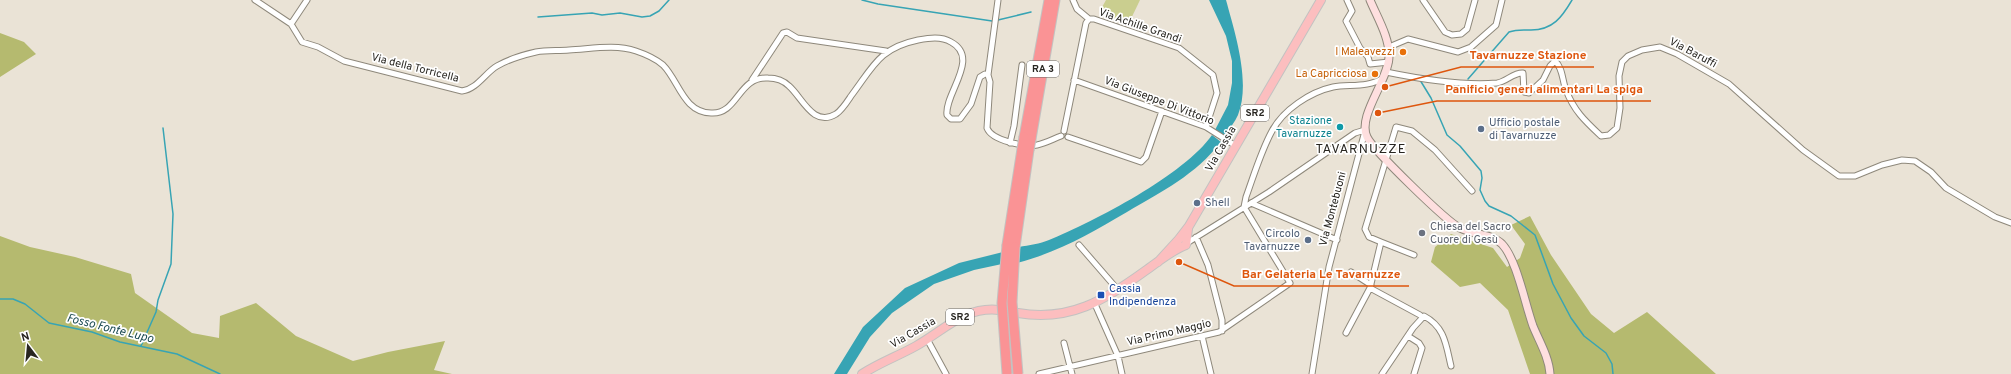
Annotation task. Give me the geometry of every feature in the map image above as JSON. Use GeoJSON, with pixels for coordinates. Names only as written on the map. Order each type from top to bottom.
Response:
{"type":"FeatureCollection","features":[{"type":"Feature","properties":{"kind":"highway","name":"RA 3"},"geometry":{"type":"LineString","coordinates":[[1007,374],[1002,303],[1049,0]]}},
{"type":"Feature","properties":{"kind":"highway","name":"RA 3"},"geometry":{"type":"LineString","coordinates":[[1027,138],[1055,0]]}},
{"type":"Feature","properties":{"kind":"highway","name":"RA 3"},"geometry":{"type":"LineString","coordinates":[[1011,246],[1012,302],[1018,374]]}},
{"type":"Feature","properties":{"kind":"main road","name":"Via Cassia"},"geometry":{"type":"LineString","coordinates":[[1183,241],[1189,226],[1321,0]]}},
{"type":"Feature","properties":{"kind":"main road"},"geometry":{"type":"LineString","coordinates":[[1370,0],[1388,47],[1389,62]]}},
{"type":"Feature","properties":{"kind":"main road","name":"Via Montebuoni"},"geometry":{"type":"LineString","coordinates":[[1365,130],[1366,120],[1389,62]]}},
{"type":"Feature","properties":{"kind":"main road"},"geometry":{"type":"LineString","coordinates":[[1365,130],[1370,141],[1386,159],[1452,224],[1469,232],[1492,238],[1502,244],[1513,264],[1533,326],[1548,361],[1550,374]]}},
{"type":"Feature","properties":{"kind":"main road"},"geometry":{"type":"LineString","coordinates":[[1018,313],[1041,316],[1059,315],[1094,302],[1118,290],[1158,262],[1183,241]]}},
{"type":"Feature","properties":{"kind":"main road","name":"Via Cassia"},"geometry":{"type":"LineString","coordinates":[[862,374],[927,339],[964,315],[985,310],[999,310]]}},
{"type":"Feature","properties":{"kind":"street"},"geometry":{"type":"LineString","coordinates":[[255,0],[290,24],[307,0]]}},
{"type":"Feature","properties":{"kind":"street"},"geometry":{"type":"LineString","coordinates":[[998,0],[988,75],[990,82],[987,128],[990,134],[1010,143],[1036,145],[1062,134],[1064,139],[1068,137],[1141,162],[1146,157],[1162,112]]}},
{"type":"Feature","properties":{"kind":"street"},"geometry":{"type":"LineString","coordinates":[[1073,0],[1076,9],[1089,19]]}},
{"type":"Feature","properties":{"kind":"street"},"geometry":{"type":"LineString","coordinates":[[1347,0],[1352,12],[1346,21],[1360,48],[1368,57],[1370,64],[1389,62]]}},
{"type":"Feature","properties":{"kind":"street"},"geometry":{"type":"LineString","coordinates":[[1423,0],[1445,32],[1452,35],[1461,34],[1467,29],[1475,0]]}},
{"type":"Feature","properties":{"kind":"street"},"geometry":{"type":"LineString","coordinates":[[1388,47],[1408,39],[1458,52],[1471,48],[1496,25],[1502,0]]}},
{"type":"Feature","properties":{"kind":"street","name":"Via Achille Grandi"},"geometry":{"type":"LineString","coordinates":[[1062,134],[1086,23],[1089,19],[1094,19],[1178,48],[1213,75],[1217,93],[1206,127]]}},
{"type":"Feature","properties":{"kind":"street","name":"Via della Torricella"},"geometry":{"type":"LineString","coordinates":[[290,24],[302,42],[318,47],[344,61],[462,91],[475,86],[497,66],[524,55],[537,52],[615,47],[637,51],[663,65],[687,102],[704,112],[713,114],[727,108],[744,86],[751,81],[784,33],[787,32],[796,38],[886,51]]}},
{"type":"Feature","properties":{"kind":"street"},"geometry":{"type":"LineString","coordinates":[[751,81],[765,78],[780,80],[788,84],[806,108],[812,113],[827,117],[836,114],[842,108],[870,69],[886,51],[911,41],[928,38],[947,40],[957,46],[962,57],[962,66],[946,110],[947,115],[951,119],[960,119],[966,113],[980,77],[985,74],[988,75]]}},
{"type":"Feature","properties":{"kind":"street","name":"Via Baruffi"},"geometry":{"type":"LineString","coordinates":[[1385,75],[1481,83],[1500,82],[1519,73],[1523,73],[1524,92],[1529,93],[1543,80],[1550,66],[1555,61],[1559,64],[1566,90],[1580,117],[1601,136],[1609,135],[1617,128],[1620,108],[1619,76],[1622,62],[1628,56],[1642,50],[1660,47],[1677,54],[1729,84],[1803,150],[1839,176],[1855,176],[1882,165],[1902,160],[1915,161],[1931,172],[1946,188],[1995,217],[2011,224]]}},
{"type":"Feature","properties":{"kind":"street"},"geometry":{"type":"LineString","coordinates":[[1010,143],[1022,65]]}},
{"type":"Feature","properties":{"kind":"street"},"geometry":{"type":"LineString","coordinates":[[1244,207],[1246,197],[1272,131],[1286,113],[1306,98],[1323,90],[1337,86],[1371,84],[1385,75]]}},
{"type":"Feature","properties":{"kind":"street","name":"Via Giuseppe Di Vittorio"},"geometry":{"type":"LineString","coordinates":[[1074,80],[1206,127],[1236,146]]}},
{"type":"Feature","properties":{"kind":"street"},"geometry":{"type":"LineString","coordinates":[[1371,84],[1375,87],[1376,95]]}},
{"type":"Feature","properties":{"kind":"street"},"geometry":{"type":"LineString","coordinates":[[1414,255],[1369,237],[1366,229],[1396,127],[1412,131],[1435,150],[1472,191]]}},
{"type":"Feature","properties":{"kind":"street"},"geometry":{"type":"LineString","coordinates":[[1183,241],[1198,236],[1251,203],[1355,133],[1365,130]]}},
{"type":"Feature","properties":{"kind":"street","name":"Via Montebuoni"},"geometry":{"type":"LineString","coordinates":[[1312,374],[1325,288],[1365,130]]}},
{"type":"Feature","properties":{"kind":"street"},"geometry":{"type":"LineString","coordinates":[[1251,203],[1337,240]]}},
{"type":"Feature","properties":{"kind":"street","name":"Via Primo Maggio"},"geometry":{"type":"LineString","coordinates":[[1039,374],[1222,331],[1290,283],[1280,270],[1244,207]]}},
{"type":"Feature","properties":{"kind":"street"},"geometry":{"type":"LineString","coordinates":[[1198,236],[1208,265],[1222,320],[1222,331]]}},
{"type":"Feature","properties":{"kind":"street"},"geometry":{"type":"LineString","coordinates":[[1346,333],[1371,287],[1381,242]]}},
{"type":"Feature","properties":{"kind":"street"},"geometry":{"type":"LineString","coordinates":[[1079,245],[1118,290]]}},
{"type":"Feature","properties":{"kind":"street"},"geometry":{"type":"LineString","coordinates":[[1351,272],[1371,287],[1420,315]]}},
{"type":"Feature","properties":{"kind":"street"},"geometry":{"type":"LineString","coordinates":[[1094,302],[1118,356],[1122,374]]}},
{"type":"Feature","properties":{"kind":"street"},"geometry":{"type":"LineString","coordinates":[[1382,374],[1408,336],[1424,316],[1434,321],[1440,329],[1451,366]]}},
{"type":"Feature","properties":{"kind":"street"},"geometry":{"type":"LineString","coordinates":[[1202,336],[1210,374]]}},
{"type":"Feature","properties":{"kind":"street"},"geometry":{"type":"LineString","coordinates":[[1408,336],[1420,343],[1422,348],[1414,374]]}},
{"type":"Feature","properties":{"kind":"street"},"geometry":{"type":"LineString","coordinates":[[927,339],[946,374]]}},
{"type":"Feature","properties":{"kind":"street"},"geometry":{"type":"LineString","coordinates":[[1064,343],[1072,374]]}},
{"type":"Feature","properties":{"kind":"green space"},"geometry":{"type":"Polygon","coordinates":[[[1106,0],[1140,0],[1128,25],[1100,11],[1106,0]]]}},
{"type":"Feature","properties":{"kind":"green space"},"geometry":{"type":"Polygon","coordinates":[[[0,33],[24,42],[36,54],[0,77],[0,33]]]}},
{"type":"Feature","properties":{"kind":"green space"},"geometry":{"type":"Polygon","coordinates":[[[1530,216],[1551,255],[1591,314],[1614,333],[1647,312],[1716,374],[1530,374],[1508,310],[1480,283],[1460,287],[1431,262],[1435,247],[1451,234],[1493,248],[1507,267],[1520,258],[1525,244],[1511,225],[1530,216]]]}},
{"type":"Feature","properties":{"kind":"green space"},"geometry":{"type":"Polygon","coordinates":[[[0,236],[30,247],[75,257],[131,274],[135,293],[192,333],[219,338],[220,316],[256,303],[296,336],[353,361],[388,352],[445,341],[434,370],[452,374],[0,374],[0,236]]]}},
{"type":"Feature","properties":{"kind":"water"},"geometry":{"type":"Polygon","coordinates":[[[1209,0],[1226,0],[1237,42],[1242,73],[1242,102],[1237,118],[1225,136],[1215,130],[1228,105],[1232,83],[1232,61],[1226,36],[1209,0]]]}},
{"type":"Feature","properties":{"kind":"water"},"geometry":{"type":"Polygon","coordinates":[[[1212,135],[1221,142],[1211,154],[1178,182],[1114,220],[1061,248],[1017,263],[1019,247],[1049,240],[1113,209],[1160,181],[1181,166],[1199,150],[1212,135]]]}},
{"type":"Feature","properties":{"kind":"water"},"geometry":{"type":"Polygon","coordinates":[[[1003,252],[1002,264],[974,270],[934,284],[892,313],[870,337],[847,374],[834,374],[863,327],[905,288],[959,263],[1003,252]]]}},
{"type":"Feature","properties":{"kind":"waterway"},"geometry":{"type":"LineString","coordinates":[[538,17],[592,13],[602,15],[620,13],[642,17],[650,16],[659,11],[669,0]]}},
{"type":"Feature","properties":{"kind":"waterway"},"geometry":{"type":"LineString","coordinates":[[862,0],[878,4],[992,21]]}},
{"type":"Feature","properties":{"kind":"waterway"},"geometry":{"type":"LineString","coordinates":[[1468,79],[1509,32],[1539,29],[1551,25],[1560,17],[1572,0]]}},
{"type":"Feature","properties":{"kind":"waterway"},"geometry":{"type":"LineString","coordinates":[[998,20],[1031,12]]}},
{"type":"Feature","properties":{"kind":"waterway"},"geometry":{"type":"LineString","coordinates":[[1420,80],[1431,98],[1447,135],[1460,146],[1481,171],[1482,178],[1480,190],[1485,201],[1489,206],[1511,216],[1535,235],[1553,284],[1571,318],[1584,336],[1606,353],[1612,364],[1613,374]]}},
{"type":"Feature","properties":{"kind":"waterway"},"geometry":{"type":"LineString","coordinates":[[141,346],[156,312],[158,300],[171,264],[173,214],[163,128]]}},
{"type":"Feature","properties":{"kind":"waterway","name":"Fosso Fonte Lupo"},"geometry":{"type":"LineString","coordinates":[[0,299],[13,299],[25,304],[49,323],[92,332],[120,342],[177,354],[220,374]]}},
{"type":"Feature","properties":{"kind":"place","name":"I Maleavezzi"},"geometry":{"type":"Point","coordinates":[1403,52]}},
{"type":"Feature","properties":{"kind":"place","name":"La Capricciosa"},"geometry":{"type":"Point","coordinates":[1375,74]}},
{"type":"Feature","properties":{"kind":"place","name":"Tavarnuzze Stazione"},"geometry":{"type":"Point","coordinates":[1385,87]}},
{"type":"Feature","properties":{"kind":"place","name":"Panificio generi alimentari La spiga"},"geometry":{"type":"Point","coordinates":[1378,113]}},
{"type":"Feature","properties":{"kind":"place","name":"Stazione Tavarnuzze"},"geometry":{"type":"Point","coordinates":[1340,127]}},
{"type":"Feature","properties":{"kind":"place","name":"Ufficio postale di Tavarnuzze"},"geometry":{"type":"Point","coordinates":[1481,129]}},
{"type":"Feature","properties":{"kind":"place","name":"Shell"},"geometry":{"type":"Point","coordinates":[1197,203]}},
{"type":"Feature","properties":{"kind":"place","name":"Chiesa del Sacro Cuore di Gesù"},"geometry":{"type":"Point","coordinates":[1422,233]}},
{"type":"Feature","properties":{"kind":"place","name":"Circolo Tavarnuzze"},"geometry":{"type":"Point","coordinates":[1308,240]}},
{"type":"Feature","properties":{"kind":"place","name":"Bar Gelateria Le Tavarnuzze"},"geometry":{"type":"Point","coordinates":[1179,262]}},
{"type":"Feature","properties":{"kind":"place","name":"Cassia Indipendenza"},"geometry":{"type":"Point","coordinates":[1101,295]}},
{"type":"Feature","properties":{"kind":"district","name":"TAVARNUZZE"},"geometry":{"type":"Point","coordinates":[1361,150]}}]}
